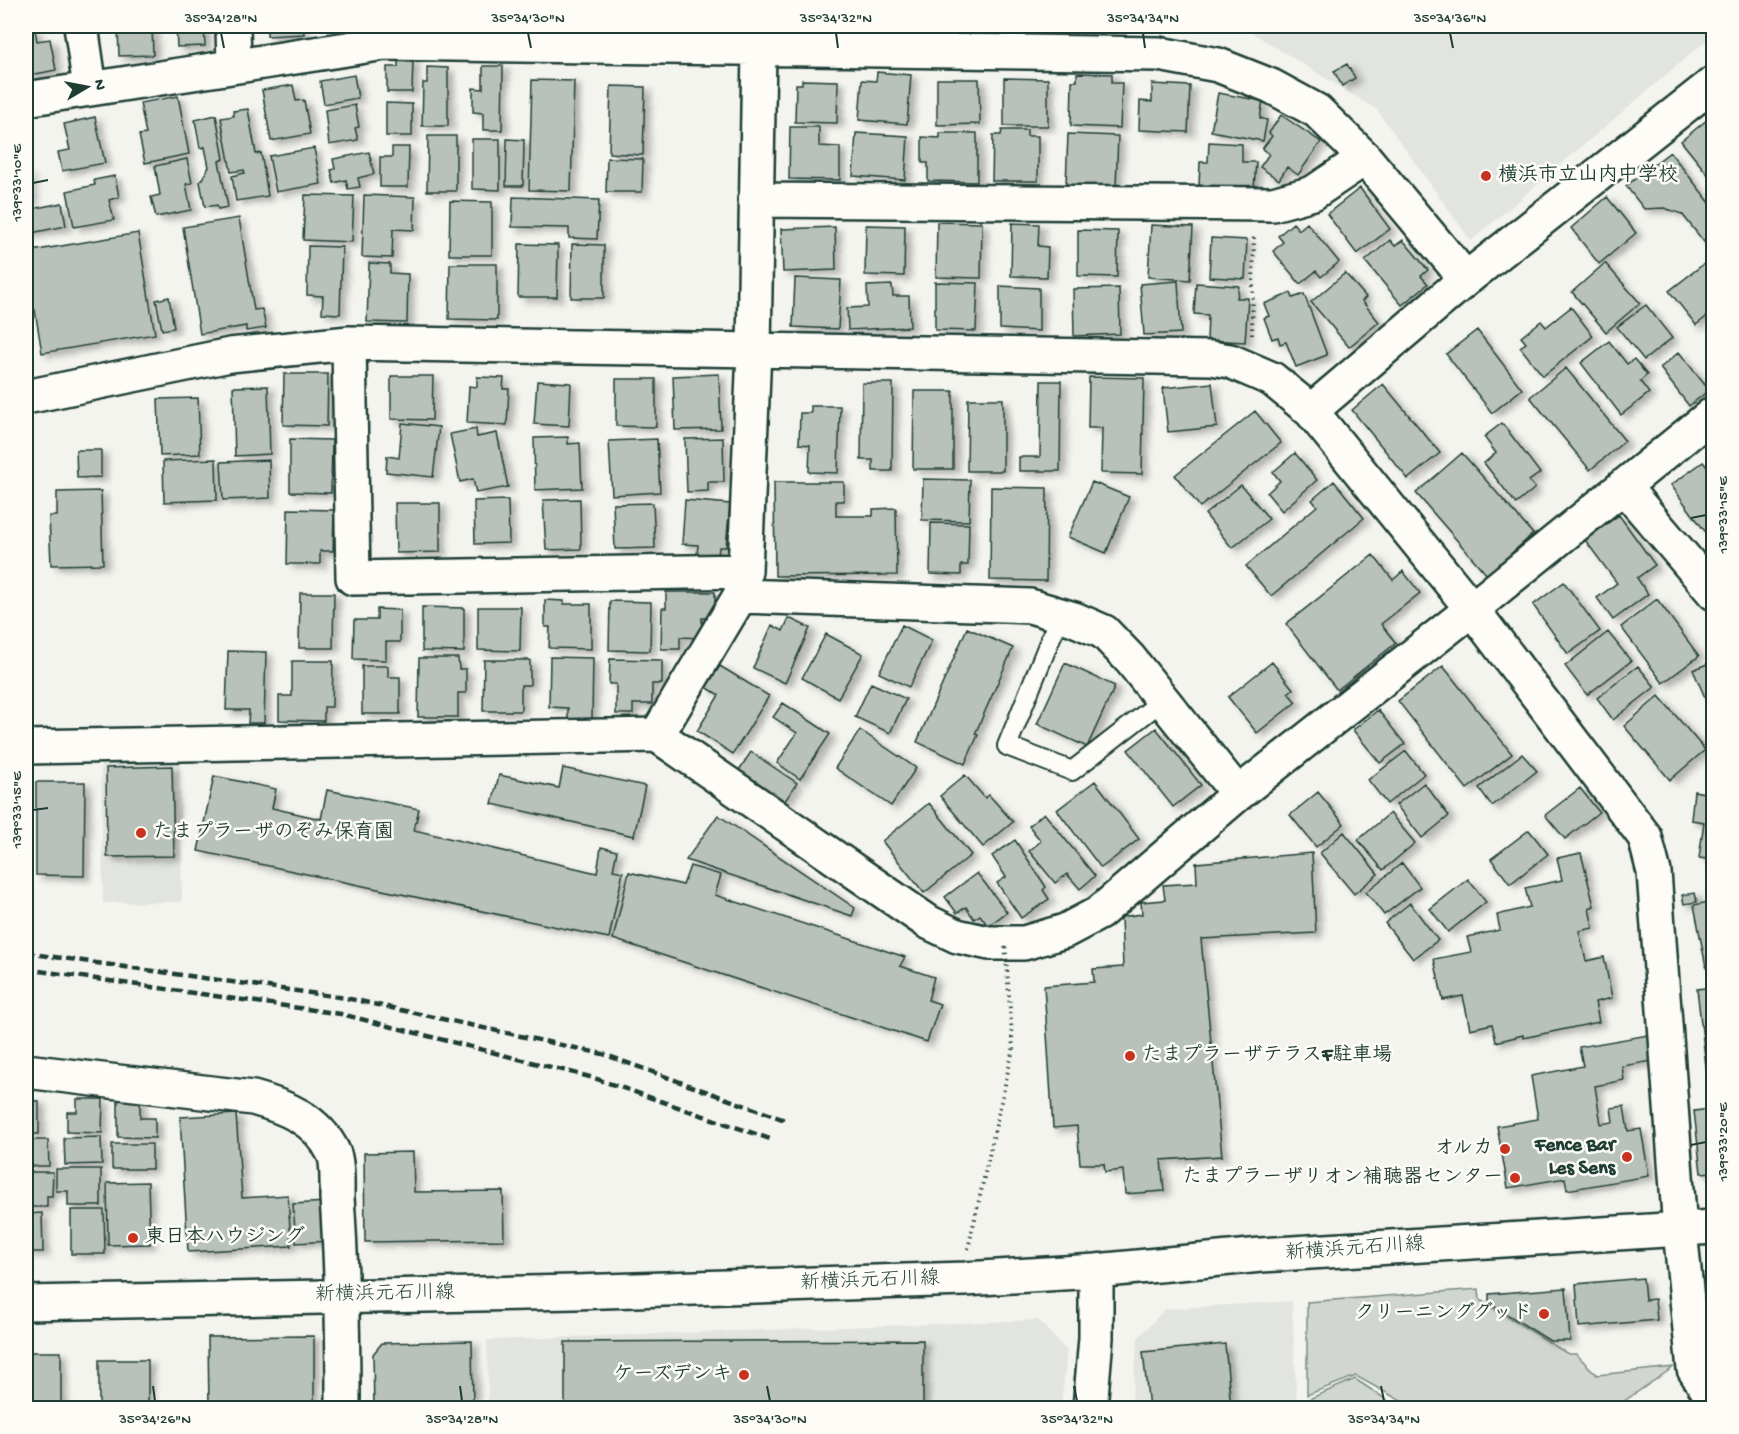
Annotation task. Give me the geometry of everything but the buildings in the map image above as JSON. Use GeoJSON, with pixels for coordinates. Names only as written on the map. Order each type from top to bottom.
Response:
{"type":"FeatureCollection","features":[{"type":"Feature","properties":{"kind":"street"},"geometry":{"type":"LineString","coordinates":[[81,26],[90,88]]}},
{"type":"Feature","properties":{"kind":"street"},"geometry":{"type":"LineString","coordinates":[[233,26],[234,66]]}},
{"type":"Feature","properties":{"kind":"street"},"geometry":{"type":"LineString","coordinates":[[26,99],[234,66],[385,34],[760,38],[1159,54],[1218,65],[1271,86],[1317,111],[1365,158],[1466,279]]}},
{"type":"Feature","properties":{"kind":"street"},"geometry":{"type":"LineString","coordinates":[[657,735],[743,583],[754,349],[755,200],[760,38]]}},
{"type":"Feature","properties":{"kind":"street"},"geometry":{"type":"LineString","coordinates":[[1311,411],[1466,279],[1713,83]]}},
{"type":"Feature","properties":{"kind":"street"},"geometry":{"type":"LineString","coordinates":[[755,200],[1273,204],[1312,194],[1365,158]]}},
{"type":"Feature","properties":{"kind":"street"},"geometry":{"type":"LineString","coordinates":[[349,343],[353,578],[743,583],[1030,606],[1104,632],[1130,659],[1238,794]]}},
{"type":"Feature","properties":{"kind":"street"},"geometry":{"type":"LineString","coordinates":[[26,398],[230,354],[349,343],[1210,358],[1230,361],[1272,379],[1311,411],[1472,609],[1645,837],[1654,872],[1680,1230],[1694,1369],[1713,1400]]}},
{"type":"Feature","properties":{"kind":"street"},"geometry":{"type":"LineString","coordinates":[[26,747],[657,735],[928,922],[957,936],[989,943],[1024,943],[1065,931],[1099,913],[1238,794],[1472,609],[1713,413]]}},
{"type":"Feature","properties":{"kind":"street"},"geometry":{"type":"LineString","coordinates":[[1623,486],[1713,593]]}},
{"type":"Feature","properties":{"kind":"street"},"geometry":{"type":"LineString","coordinates":[[26,1071],[253,1098],[299,1114],[315,1127],[334,1154],[342,1296],[343,1408]]}},
{"type":"Feature","properties":{"kind":"street","name":"新横浜元石川線"},"geometry":{"type":"LineString","coordinates":[[26,1303],[599,1291],[965,1279],[1096,1271],[1262,1255],[1713,1227]]}},
{"type":"Feature","properties":{"kind":"street"},"geometry":{"type":"LineString","coordinates":[[1090,1408],[1096,1338],[1096,1271]]}},
{"type":"Feature","properties":{"kind":"lane"},"geometry":{"type":"LineString","coordinates":[[1060,615],[1007,746],[1071,771],[1163,700]]}},
{"type":"Feature","properties":{"kind":"path"},"geometry":{"type":"LineString","coordinates":[[1251,370],[1255,204]]}},
{"type":"Feature","properties":{"kind":"path"},"geometry":{"type":"LineString","coordinates":[[968,1249],[1013,1049],[1005,943]]}},
{"type":"Feature","properties":{"kind":"shaded area","name":"横浜市立山内中学校"},"geometry":{"type":"Polygon","coordinates":[[[1224,26],[1713,26],[1714,34],[1471,241],[1377,110],[1243,27],[1224,26]]]}},
{"type":"Feature","properties":{"kind":"shaded area","name":"たまプラーザのぞみ保育園"},"geometry":{"type":"Polygon","coordinates":[[[180,763],[182,902],[103,903],[101,764],[180,763]]]}},
{"type":"Feature","properties":{"kind":"shaded area"},"geometry":{"type":"Polygon","coordinates":[[[1479,1289],[1480,1300],[1568,1354],[1576,1354],[1597,1375],[1674,1367],[1617,1406],[1618,1408],[1414,1408],[1356,1376],[1307,1395],[1307,1302],[1479,1289]]]}},
{"type":"Feature","properties":{"kind":"shaded area"},"geometry":{"type":"Polygon","coordinates":[[[1292,1301],[1297,1408],[1131,1408],[1138,1338],[1165,1309],[1292,1301]]]}},
{"type":"Feature","properties":{"kind":"shaded area"},"geometry":{"type":"Polygon","coordinates":[[[1038,1320],[1067,1351],[1061,1408],[488,1408],[487,1340],[1038,1320]]]}},
{"type":"Feature","properties":{"kind":"shaded area"},"geometry":{"type":"Polygon","coordinates":[[[1355,1379],[1387,1400],[1382,1408],[1297,1408],[1309,1399],[1355,1379]]]}},
{"type":"Feature","properties":{"kind":"railway"},"geometry":{"type":"LineString","coordinates":[[26,953],[346,998],[603,1054],[785,1120]]}},
{"type":"Feature","properties":{"kind":"railway"},"geometry":{"type":"LineString","coordinates":[[26,969],[341,1014],[594,1078],[773,1140]]}},
{"type":"Feature","properties":{"kind":"place","name":"横浜市立山内中学校"},"geometry":{"type":"Point","coordinates":[1486,176]}},
{"type":"Feature","properties":{"kind":"place","name":"たまプラーザのぞみ保育園"},"geometry":{"type":"Point","coordinates":[141,833]}},
{"type":"Feature","properties":{"kind":"place","name":"たまプラーザテラスF駐車場"},"geometry":{"type":"Point","coordinates":[1130,1056]}},
{"type":"Feature","properties":{"kind":"place","name":"オルカ"},"geometry":{"type":"Point","coordinates":[1505,1149]}},
{"type":"Feature","properties":{"kind":"place","name":"Fence Bar Les Sens"},"geometry":{"type":"Point","coordinates":[1627,1157]}},
{"type":"Feature","properties":{"kind":"place","name":"たまプラーザリオン補聴器センター"},"geometry":{"type":"Point","coordinates":[1515,1178]}},
{"type":"Feature","properties":{"kind":"place","name":"東日本ハウジング"},"geometry":{"type":"Point","coordinates":[133,1238]}},
{"type":"Feature","properties":{"kind":"place","name":"クリーニンググッド"},"geometry":{"type":"Point","coordinates":[1544,1314]}},
{"type":"Feature","properties":{"kind":"place","name":"ケーズデンキ"},"geometry":{"type":"Point","coordinates":[744,1375]}}]}
